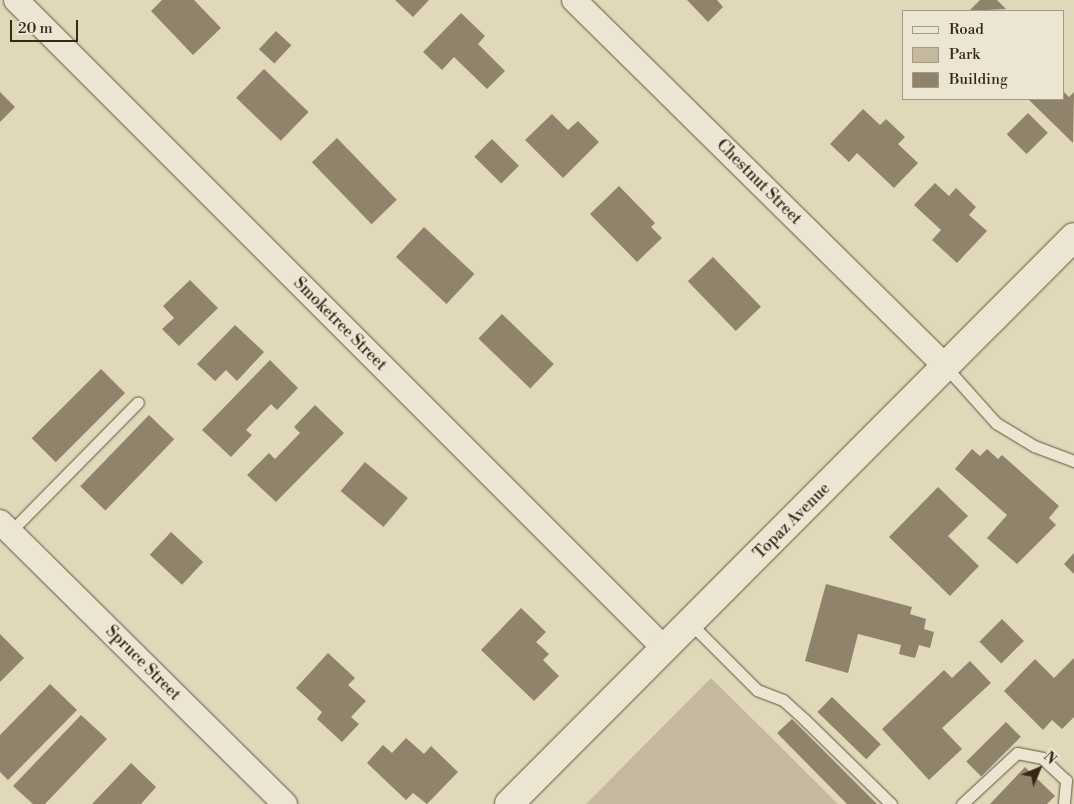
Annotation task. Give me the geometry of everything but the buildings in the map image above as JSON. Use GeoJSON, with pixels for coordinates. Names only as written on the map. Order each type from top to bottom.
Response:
{"type":"FeatureCollection","features":[{"type":"Feature","properties":{"kind":"street","name":"Smoketree Street"},"geometry":{"type":"LineString","coordinates":[[16,0],[664,648]]}},
{"type":"Feature","properties":{"kind":"street","name":"Chestnut Street"},"geometry":{"type":"LineString","coordinates":[[574,0],[943,364]]}},
{"type":"Feature","properties":{"kind":"street","name":"Topaz Avenue"},"geometry":{"type":"LineString","coordinates":[[509,804],[690,623],[943,364],[1074,238]]}},
{"type":"Feature","properties":{"kind":"street","name":"Spruce Street"},"geometry":{"type":"LineString","coordinates":[[5,527],[285,804]]}},
{"type":"Feature","properties":{"kind":"lane"},"geometry":{"type":"LineString","coordinates":[[943,364],[996,423],[1034,446],[1074,461]]}},
{"type":"Feature","properties":{"kind":"lane"},"geometry":{"type":"LineString","coordinates":[[5,527],[138,402]]}},
{"type":"Feature","properties":{"kind":"lane"},"geometry":{"type":"LineString","coordinates":[[690,623],[757,690],[783,700],[891,804]]}},
{"type":"Feature","properties":{"kind":"lane"},"geometry":{"type":"LineString","coordinates":[[962,804],[1017,753],[1042,758],[1066,780],[1064,804]]}},
{"type":"Feature","properties":{"kind":"green space"},"geometry":{"type":"Polygon","coordinates":[[[711,678],[838,804],[586,804],[711,678]]]}}]}
